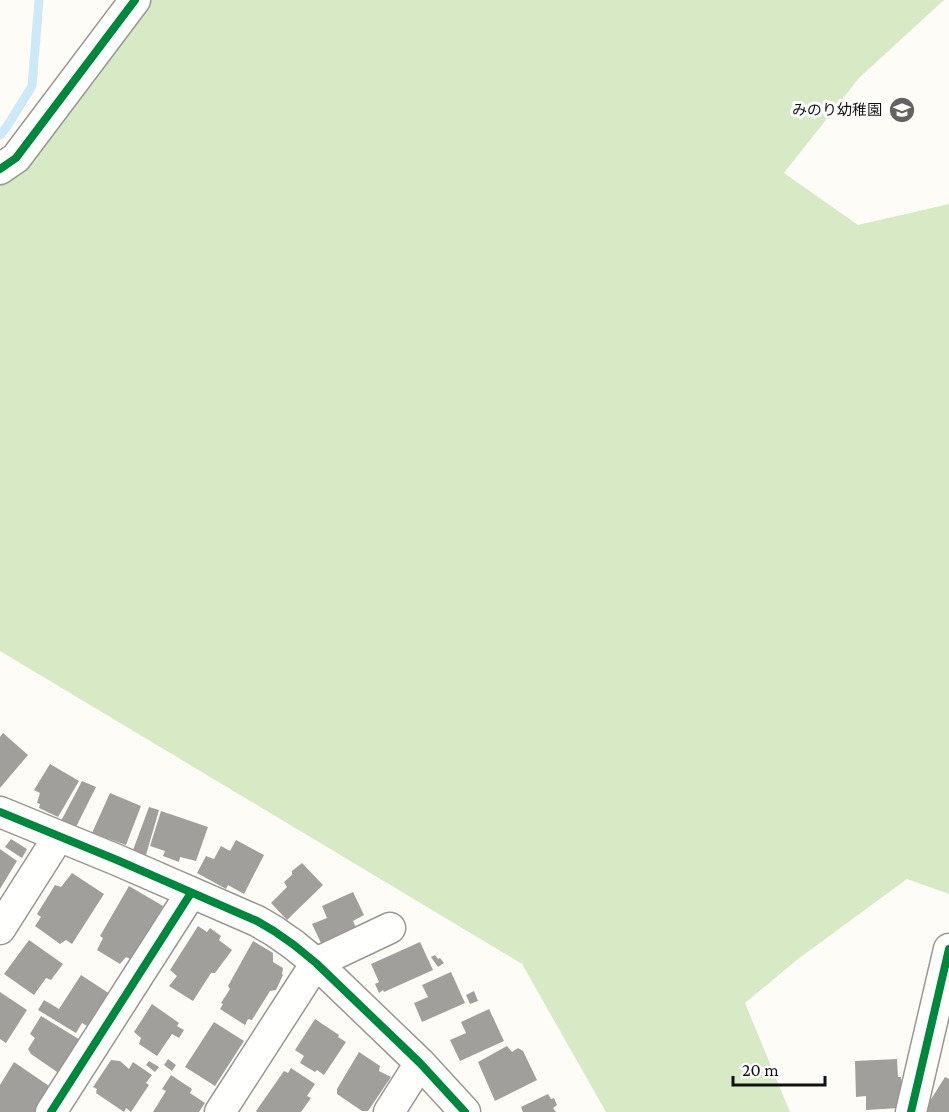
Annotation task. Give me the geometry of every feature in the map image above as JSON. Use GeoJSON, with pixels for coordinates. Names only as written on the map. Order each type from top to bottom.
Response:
{"type":"FeatureCollection","features":[{"type":"Feature","properties":{"kind":"street"},"geometry":{"type":"LineString","coordinates":[[0,169],[16,158],[135,0]]}},
{"type":"Feature","properties":{"kind":"street"},"geometry":{"type":"LineString","coordinates":[[0,812],[257,921],[274,931],[316,963],[420,1063],[465,1112]]}},
{"type":"Feature","properties":{"kind":"street"},"geometry":{"type":"LineString","coordinates":[[0,928],[59,836]]}},
{"type":"Feature","properties":{"kind":"street"},"geometry":{"type":"LineString","coordinates":[[51,1112],[191,893]]}},
{"type":"Feature","properties":{"kind":"street"},"geometry":{"type":"LineString","coordinates":[[220,1112],[316,963],[390,928]]}},
{"type":"Feature","properties":{"kind":"street"},"geometry":{"type":"LineString","coordinates":[[911,1112],[949,949]]}},
{"type":"Feature","properties":{"kind":"street"},"geometry":{"type":"LineString","coordinates":[[389,1112],[420,1063]]}},
{"type":"Feature","properties":{"kind":"green space"},"geometry":{"type":"Polygon","coordinates":[[[151,0],[944,0],[859,78],[784,173],[858,225],[949,204],[949,894],[907,879],[798,959],[745,1003],[790,1112],[606,1112],[522,964],[0,651],[0,184],[13,179],[29,161],[151,0]]]}},
{"type":"Feature","properties":{"kind":"building"},"geometry":{"type":"Polygon","coordinates":[[[3,733],[28,755],[0,788],[0,737],[3,733]]]}},
{"type":"Feature","properties":{"kind":"building"},"geometry":{"type":"Polygon","coordinates":[[[50,764],[79,781],[58,817],[39,808],[40,804],[37,803],[40,793],[34,790],[50,764]]]}},
{"type":"Feature","properties":{"kind":"building"},"geometry":{"type":"Polygon","coordinates":[[[82,781],[96,787],[76,827],[61,821],[82,781]]]}},
{"type":"Feature","properties":{"kind":"building"},"geometry":{"type":"Polygon","coordinates":[[[110,793],[141,806],[126,845],[92,833],[110,793]]]}},
{"type":"Feature","properties":{"kind":"building"},"geometry":{"type":"Polygon","coordinates":[[[149,807],[159,810],[146,855],[133,850],[149,807]]]}},
{"type":"Feature","properties":{"kind":"building"},"geometry":{"type":"Polygon","coordinates":[[[161,811],[208,827],[196,861],[180,857],[179,862],[163,856],[165,851],[150,846],[161,811]]]}},
{"type":"Feature","properties":{"kind":"building"},"geometry":{"type":"Polygon","coordinates":[[[11,839],[27,849],[22,858],[5,847],[11,839]]]}},
{"type":"Feature","properties":{"kind":"building"},"geometry":{"type":"Polygon","coordinates":[[[236,840],[264,855],[244,894],[228,885],[226,889],[197,873],[206,856],[214,859],[221,846],[230,851],[236,840]]]}},
{"type":"Feature","properties":{"kind":"building"},"geometry":{"type":"Polygon","coordinates":[[[0,849],[17,861],[0,889],[0,849]]]}},
{"type":"Feature","properties":{"kind":"building"},"geometry":{"type":"Polygon","coordinates":[[[302,863],[323,885],[287,920],[271,903],[287,887],[284,882],[292,875],[292,871],[302,863]]]}},
{"type":"Feature","properties":{"kind":"building"},"geometry":{"type":"Polygon","coordinates":[[[72,873],[104,894],[72,944],[66,940],[60,944],[35,926],[41,917],[37,914],[55,885],[61,887],[72,873]]]}},
{"type":"Feature","properties":{"kind":"building"},"geometry":{"type":"Polygon","coordinates":[[[129,886],[163,906],[132,960],[126,957],[120,964],[97,950],[103,938],[100,936],[129,886]]]}},
{"type":"Feature","properties":{"kind":"building"},"geometry":{"type":"Polygon","coordinates":[[[353,892],[364,915],[353,921],[356,928],[322,945],[312,924],[327,918],[322,906],[353,892]]]}},
{"type":"Feature","properties":{"kind":"building"},"geometry":{"type":"Polygon","coordinates":[[[198,926],[207,932],[210,928],[221,936],[219,940],[232,950],[215,973],[211,973],[193,1001],[169,986],[177,976],[170,970],[198,926]]]}},
{"type":"Feature","properties":{"kind":"building"},"geometry":{"type":"Polygon","coordinates":[[[29,940],[63,964],[51,980],[46,978],[34,995],[4,974],[29,940]]]}},
{"type":"Feature","properties":{"kind":"building"},"geometry":{"type":"Polygon","coordinates":[[[253,941],[273,953],[273,962],[283,968],[283,975],[276,990],[270,991],[252,1020],[248,1019],[245,1025],[220,1009],[230,989],[228,986],[253,941]]]}},
{"type":"Feature","properties":{"kind":"building"},"geometry":{"type":"Polygon","coordinates":[[[420,942],[433,970],[379,993],[375,984],[379,982],[371,964],[420,942]]]}},
{"type":"Feature","properties":{"kind":"building"},"geometry":{"type":"Polygon","coordinates":[[[435,955],[444,963],[438,967],[431,957],[435,955]]]}},
{"type":"Feature","properties":{"kind":"building"},"geometry":{"type":"Polygon","coordinates":[[[451,972],[465,1003],[422,1022],[414,1003],[428,997],[422,985],[451,972]]]}},
{"type":"Feature","properties":{"kind":"building"},"geometry":{"type":"Polygon","coordinates":[[[81,975],[110,994],[89,1027],[82,1023],[76,1033],[38,1010],[44,1000],[59,1009],[81,975]]]}},
{"type":"Feature","properties":{"kind":"building"},"geometry":{"type":"Polygon","coordinates":[[[474,991],[478,1001],[470,1004],[466,995],[474,991]]]}},
{"type":"Feature","properties":{"kind":"building"},"geometry":{"type":"Polygon","coordinates":[[[0,992],[27,1010],[6,1043],[0,1039],[0,992]]]}},
{"type":"Feature","properties":{"kind":"building"},"geometry":{"type":"Polygon","coordinates":[[[152,1004],[179,1023],[177,1026],[184,1030],[179,1038],[172,1034],[157,1056],[139,1044],[141,1038],[134,1032],[152,1004]]]}},
{"type":"Feature","properties":{"kind":"building"},"geometry":{"type":"Polygon","coordinates":[[[489,1009],[504,1041],[460,1061],[450,1040],[466,1033],[461,1022],[489,1009]]]}},
{"type":"Feature","properties":{"kind":"building"},"geometry":{"type":"Polygon","coordinates":[[[41,1016],[82,1041],[60,1074],[31,1054],[28,1049],[35,1038],[30,1034],[41,1016]]]}},
{"type":"Feature","properties":{"kind":"building"},"geometry":{"type":"Polygon","coordinates":[[[315,1019],[346,1042],[324,1075],[300,1063],[304,1056],[295,1050],[315,1019]]]}},
{"type":"Feature","properties":{"kind":"building"},"geometry":{"type":"Polygon","coordinates":[[[214,1022],[244,1041],[215,1086],[185,1067],[214,1022]]]}},
{"type":"Feature","properties":{"kind":"building"},"geometry":{"type":"Polygon","coordinates":[[[507,1046],[512,1052],[518,1048],[523,1051],[537,1080],[495,1101],[478,1062],[507,1046]]]}},
{"type":"Feature","properties":{"kind":"building"},"geometry":{"type":"Polygon","coordinates":[[[359,1052],[380,1066],[379,1071],[391,1077],[368,1111],[362,1111],[337,1094],[337,1089],[359,1052]]]}},
{"type":"Feature","properties":{"kind":"building"},"geometry":{"type":"Polygon","coordinates":[[[168,1059],[176,1065],[172,1071],[164,1065],[168,1059]]]}},
{"type":"Feature","properties":{"kind":"building"},"geometry":{"type":"Polygon","coordinates":[[[897,1059],[902,1098],[899,1098],[899,1108],[866,1110],[866,1096],[856,1097],[855,1061],[897,1059]]]}},
{"type":"Feature","properties":{"kind":"building"},"geometry":{"type":"Polygon","coordinates":[[[111,1060],[120,1061],[129,1069],[133,1062],[152,1075],[146,1083],[149,1085],[131,1112],[126,1108],[124,1112],[96,1093],[97,1089],[93,1087],[111,1060]]]}},
{"type":"Feature","properties":{"kind":"building"},"geometry":{"type":"Polygon","coordinates":[[[149,1061],[159,1067],[155,1072],[146,1065],[149,1061]]]}},
{"type":"Feature","properties":{"kind":"building"},"geometry":{"type":"Polygon","coordinates":[[[14,1062],[52,1088],[37,1112],[0,1112],[0,1085],[14,1062]]]}},
{"type":"Feature","properties":{"kind":"building"},"geometry":{"type":"Polygon","coordinates":[[[291,1068],[315,1084],[307,1096],[311,1098],[301,1112],[257,1112],[284,1071],[288,1073],[291,1068]]]}},
{"type":"Feature","properties":{"kind":"building"},"geometry":{"type":"Polygon","coordinates":[[[171,1075],[192,1089],[190,1093],[205,1103],[199,1112],[153,1112],[166,1091],[162,1089],[171,1075]]]}},
{"type":"Feature","properties":{"kind":"building"},"geometry":{"type":"Polygon","coordinates":[[[945,1077],[949,1079],[949,1112],[923,1112],[945,1077]]]}},
{"type":"Feature","properties":{"kind":"building"},"geometry":{"type":"Polygon","coordinates":[[[548,1094],[551,1099],[554,1098],[557,1105],[553,1108],[556,1112],[523,1112],[521,1107],[548,1094]]]}},
{"type":"Feature","properties":{"kind":"waterway"},"geometry":{"type":"LineString","coordinates":[[0,135],[32,86],[39,0]]}},
{"type":"Feature","properties":{"kind":"cycle path"},"geometry":{"type":"LineString","coordinates":[[0,169],[16,158],[135,0]]}},
{"type":"Feature","properties":{"kind":"cycle path"},"geometry":{"type":"LineString","coordinates":[[0,812],[117,860],[257,921],[274,931],[316,963],[420,1063],[465,1112]]}},
{"type":"Feature","properties":{"kind":"cycle path"},"geometry":{"type":"LineString","coordinates":[[51,1112],[191,893]]}},
{"type":"Feature","properties":{"kind":"cycle path"},"geometry":{"type":"LineString","coordinates":[[911,1112],[949,949]]}},
{"type":"Feature","properties":{"kind":"place","name":"みのり幼稚園"},"geometry":{"type":"Point","coordinates":[902,110]}}]}
